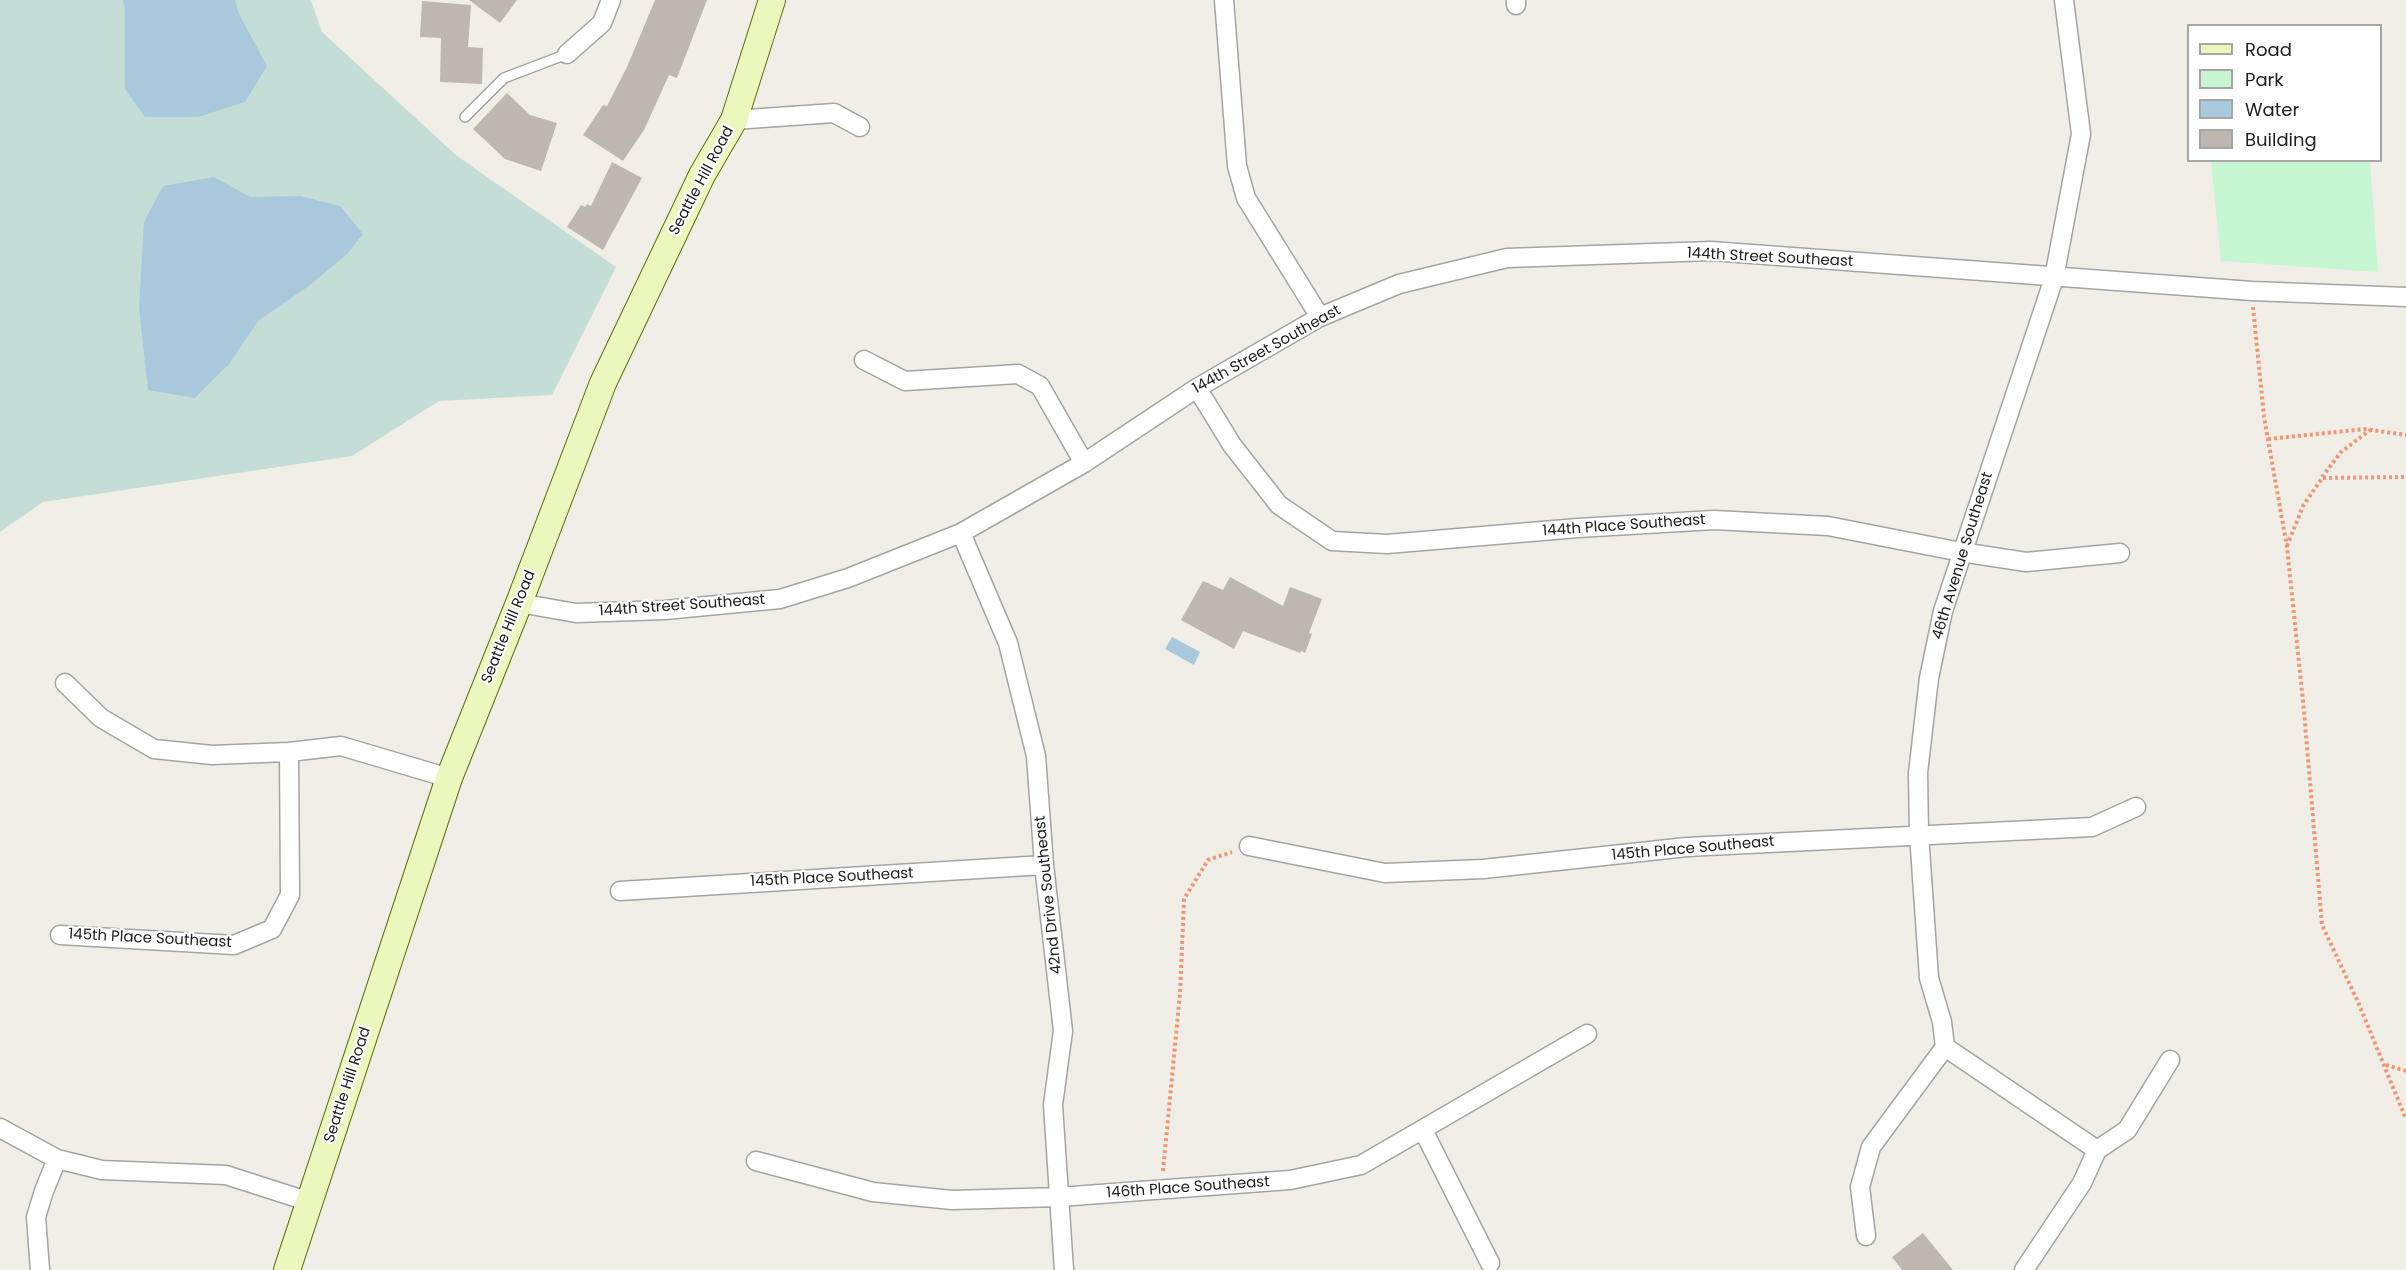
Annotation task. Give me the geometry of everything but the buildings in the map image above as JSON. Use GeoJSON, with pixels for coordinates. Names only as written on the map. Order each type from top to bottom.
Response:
{"type":"FeatureCollection","features":[{"type":"Feature","properties":{"kind":"main road","name":"Seattle Hill Road"},"geometry":{"type":"LineString","coordinates":[[287,1270],[449,778],[603,383],[702,175],[734,120],[772,0]]}},
{"type":"Feature","properties":{"kind":"street"},"geometry":{"type":"LineString","coordinates":[[567,54],[602,23],[612,0]]}},
{"type":"Feature","properties":{"kind":"street"},"geometry":{"type":"LineString","coordinates":[[1224,0],[1237,166],[1246,198],[1320,317]]}},
{"type":"Feature","properties":{"kind":"street","name":"46th Avenue Southeast"},"geometry":{"type":"LineString","coordinates":[[1945,1047],[1942,1022],[1929,978],[1918,834],[1918,773],[1929,678],[1943,611],[2054,278],[2081,134],[2064,0]]}},
{"type":"Feature","properties":{"kind":"street"},"geometry":{"type":"LineString","coordinates":[[734,120],[834,113],[860,127]]}},
{"type":"Feature","properties":{"kind":"street","name":"144th Street Southeast"},"geometry":{"type":"LineString","coordinates":[[519,603],[587,612],[665,610],[780,599],[848,578],[961,533],[1084,463],[1197,388],[1320,317],[1399,284],[1507,258],[1711,251],[2275,293],[2406,297]]}},
{"type":"Feature","properties":{"kind":"street"},"geometry":{"type":"LineString","coordinates":[[864,360],[905,381],[1018,374],[1040,386],[1084,463]]}},
{"type":"Feature","properties":{"kind":"street","name":"144th Place Southeast"},"geometry":{"type":"LineString","coordinates":[[1197,388],[1232,445],[1280,505],[1332,541],[1387,544],[1578,528],[1714,520],[1828,526],[2026,562],[2120,553]]}},
{"type":"Feature","properties":{"kind":"street","name":"42nd Drive Southeast"},"geometry":{"type":"LineString","coordinates":[[961,533],[1008,643],[1036,756],[1044,865],[1063,1031],[1053,1105],[1064,1270]]}},
{"type":"Feature","properties":{"kind":"street"},"geometry":{"type":"LineString","coordinates":[[65,683],[101,718],[154,749],[212,754],[289,752],[340,746],[449,778]]}},
{"type":"Feature","properties":{"kind":"street","name":"145th Place Southeast"},"geometry":{"type":"LineString","coordinates":[[60,935],[234,945],[272,929],[290,895],[289,752]]}},
{"type":"Feature","properties":{"kind":"street","name":"145th Place Southeast"},"geometry":{"type":"LineString","coordinates":[[1249,846],[1385,873],[1483,869],[1687,847],[2092,826],[2136,807]]}},
{"type":"Feature","properties":{"kind":"street","name":"145th Place Southeast"},"geometry":{"type":"LineString","coordinates":[[620,891],[1044,865]]}},
{"type":"Feature","properties":{"kind":"street","name":"146th Place Southeast"},"geometry":{"type":"LineString","coordinates":[[756,1161],[873,1192],[952,1200],[1059,1197],[1290,1180],[1361,1165],[1587,1034]]}},
{"type":"Feature","properties":{"kind":"street"},"geometry":{"type":"LineString","coordinates":[[1866,1236],[1860,1187],[1871,1147],[1945,1047],[2097,1150]]}},
{"type":"Feature","properties":{"kind":"street"},"geometry":{"type":"LineString","coordinates":[[2024,1270],[2082,1183],[2097,1150],[2127,1130],[2170,1060]]}},
{"type":"Feature","properties":{"kind":"street"},"geometry":{"type":"LineString","coordinates":[[0,1128],[57,1159],[102,1170],[226,1175],[310,1202]]}},
{"type":"Feature","properties":{"kind":"street"},"geometry":{"type":"LineString","coordinates":[[1423,1130],[1490,1263]]}},
{"type":"Feature","properties":{"kind":"street"},"geometry":{"type":"LineString","coordinates":[[40,1270],[36,1217],[57,1159]]}},
{"type":"Feature","properties":{"kind":"lane"},"geometry":{"type":"LineString","coordinates":[[465,117],[504,78],[567,54]]}},
{"type":"Feature","properties":{"kind":"path"},"geometry":{"type":"LineString","coordinates":[[2252,291],[2264,417],[2287,547],[2304,711],[2322,925],[2385,1064],[2406,1119]]}},
{"type":"Feature","properties":{"kind":"path"},"geometry":{"type":"LineString","coordinates":[[2268,439],[2370,430],[2406,435]]}},
{"type":"Feature","properties":{"kind":"path"},"geometry":{"type":"LineString","coordinates":[[2287,547],[2303,506],[2322,478],[2341,452],[2370,430]]}},
{"type":"Feature","properties":{"kind":"path"},"geometry":{"type":"LineString","coordinates":[[2322,478],[2406,477]]}},
{"type":"Feature","properties":{"kind":"path"},"geometry":{"type":"LineString","coordinates":[[1162,1190],[1180,993],[1184,899],[1208,860],[1249,846]]}},
{"type":"Feature","properties":{"kind":"path"},"geometry":{"type":"LineString","coordinates":[[2385,1064],[2406,1071]]}},
{"type":"Feature","properties":{"kind":"shaded area"},"geometry":{"type":"Polygon","coordinates":[[[0,0],[311,0],[322,32],[457,156],[616,267],[552,395],[439,401],[352,456],[43,502],[0,532],[0,0]]]}},
{"type":"Feature","properties":{"kind":"green space"},"geometry":{"type":"Polygon","coordinates":[[[2211,162],[2370,162],[2378,272],[2221,261],[2211,162]]]}},
{"type":"Feature","properties":{"kind":"water"},"geometry":{"type":"Polygon","coordinates":[[[123,0],[235,0],[239,14],[267,66],[245,102],[198,117],[145,117],[125,89],[123,0]]]}},
{"type":"Feature","properties":{"kind":"water"},"geometry":{"type":"Polygon","coordinates":[[[214,177],[250,197],[300,196],[340,206],[363,234],[347,254],[310,285],[258,321],[229,364],[195,398],[148,390],[139,307],[144,222],[163,186],[214,177]]]}},
{"type":"Feature","properties":{"kind":"water"},"geometry":{"type":"Polygon","coordinates":[[[1172,637],[1200,652],[1194,665],[1165,649],[1172,637]]]}}]}
